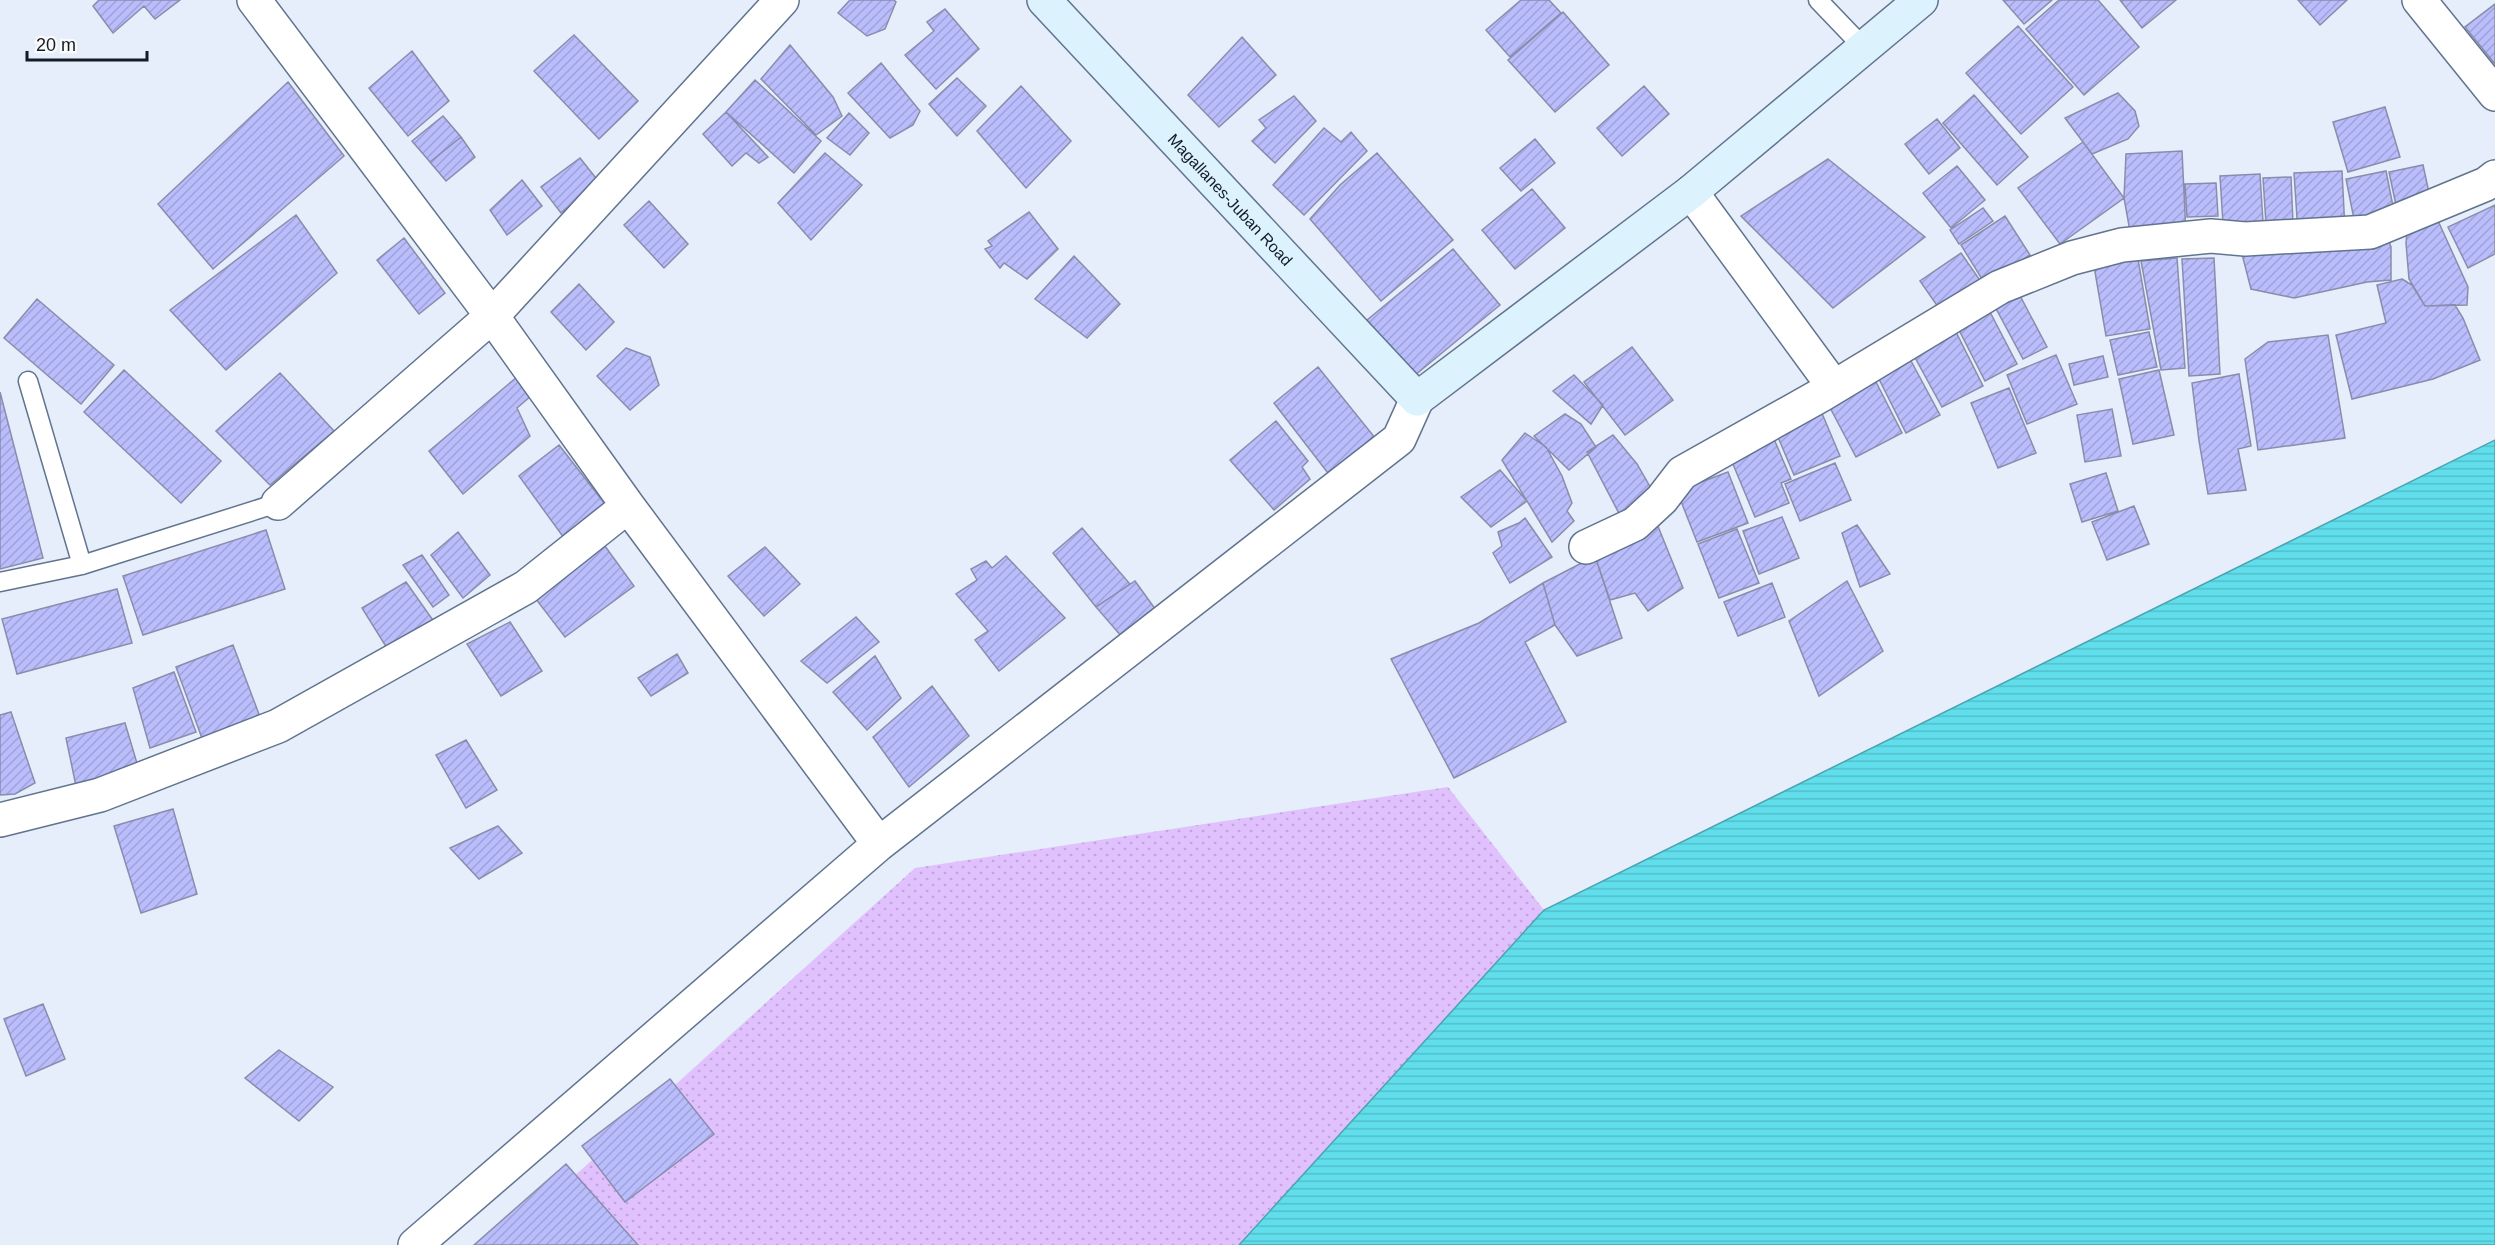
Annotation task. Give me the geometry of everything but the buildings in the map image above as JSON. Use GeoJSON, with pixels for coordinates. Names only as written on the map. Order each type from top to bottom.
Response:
{"type":"FeatureCollection","features":[{"type":"Feature","properties":{"kind":"main road","name":"Magallanes-Juban Road"},"geometry":{"type":"LineString","coordinates":[[1044,0],[1417,399]]}},
{"type":"Feature","properties":{"kind":"main road"},"geometry":{"type":"LineString","coordinates":[[1417,399],[1691,192],[1921,0]]}},
{"type":"Feature","properties":{"kind":"street"},"geometry":{"type":"LineString","coordinates":[[254,0],[492,316],[628,506],[879,844]]}},
{"type":"Feature","properties":{"kind":"street"},"geometry":{"type":"LineString","coordinates":[[278,503],[492,316],[782,0]]}},
{"type":"Feature","properties":{"kind":"street"},"geometry":{"type":"LineString","coordinates":[[2419,0],[2495,93]]}},
{"type":"Feature","properties":{"kind":"street"},"geometry":{"type":"LineString","coordinates":[[1586,547],[1635,524],[1662,499],[1682,473],[1834,387],[2000,287],[2072,258],[2122,245],[2211,236],[2245,239],[2370,232],[2486,184],[2495,177]]}},
{"type":"Feature","properties":{"kind":"street"},"geometry":{"type":"LineString","coordinates":[[1691,192],[1834,387]]}},
{"type":"Feature","properties":{"kind":"street"},"geometry":{"type":"LineString","coordinates":[[415,1245],[879,844],[1399,439],[1417,399]]}},
{"type":"Feature","properties":{"kind":"street"},"geometry":{"type":"LineString","coordinates":[[0,820],[100,795],[278,726],[526,587],[628,506]]}},
{"type":"Feature","properties":{"kind":"lane"},"geometry":{"type":"LineString","coordinates":[[1818,0],[1863,47]]}},
{"type":"Feature","properties":{"kind":"lane"},"geometry":{"type":"LineString","coordinates":[[28,381],[82,565]]}},
{"type":"Feature","properties":{"kind":"lane"},"geometry":{"type":"LineString","coordinates":[[0,582],[82,565],[278,503]]}},
{"type":"Feature","properties":{"kind":"shaded area"},"geometry":{"type":"Polygon","coordinates":[[[1448,787],[1544,910],[1239,1245],[498,1245],[915,868],[1448,787]]]}},
{"type":"Feature","properties":{"kind":"water"},"geometry":{"type":"Polygon","coordinates":[[[2495,440],[2495,1245],[1239,1245],[1544,910],[2495,440]]]}}]}
